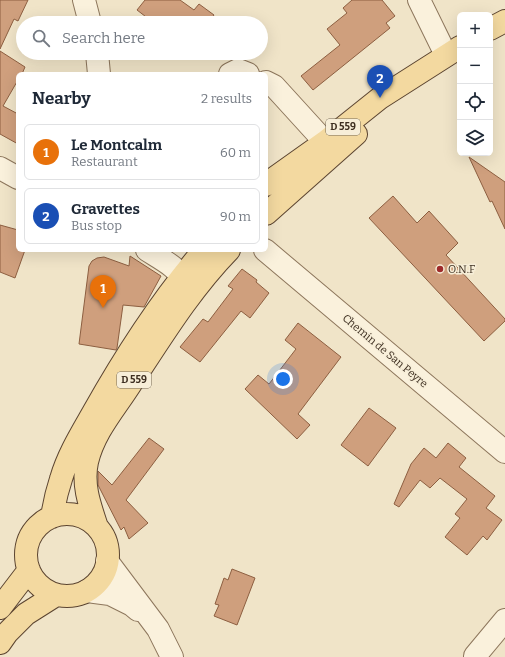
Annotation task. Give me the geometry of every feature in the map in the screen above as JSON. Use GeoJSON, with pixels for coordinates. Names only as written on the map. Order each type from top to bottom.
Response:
{"type":"FeatureCollection","features":[{"type":"Feature","properties":{"kind":"main road"},"geometry":{"type":"LineString","coordinates":[[493,27],[505,21]]}},
{"type":"Feature","properties":{"kind":"main road","name":"D 559"},"geometry":{"type":"LineString","coordinates":[[268,183],[325,142],[380,98],[453,51]]}},
{"type":"Feature","properties":{"kind":"main road","name":"D 559"},"geometry":{"type":"LineString","coordinates":[[268,212],[386,109],[422,71]]}},
{"type":"Feature","properties":{"kind":"main road","name":"D 559"},"geometry":{"type":"LineString","coordinates":[[52,517],[61,478],[71,453],[111,380],[182,275],[202,252]]}},
{"type":"Feature","properties":{"kind":"main road","name":"D 559"},"geometry":{"type":"LineString","coordinates":[[97,527],[87,498],[85,480],[87,462],[96,435],[174,319],[214,265],[227,252]]}},
{"type":"Feature","properties":{"kind":"main road"},"geometry":{"type":"LineString","coordinates":[[64,514],[76,515],[97,527],[104,537],[107,549],[107,561],[104,573],[96,584],[77,595],[56,595],[44,590],[35,581],[29,570],[26,558],[27,545],[32,533],[41,524],[52,517],[64,514]]}},
{"type":"Feature","properties":{"kind":"main road"},"geometry":{"type":"LineString","coordinates":[[0,608],[29,570]]}},
{"type":"Feature","properties":{"kind":"main road"},"geometry":{"type":"LineString","coordinates":[[0,643],[7,633],[26,614],[56,595]]}},
{"type":"Feature","properties":{"kind":"street"},"geometry":{"type":"LineString","coordinates":[[84,0],[88,16]]}},
{"type":"Feature","properties":{"kind":"street"},"geometry":{"type":"LineString","coordinates":[[419,0],[453,51]]}},
{"type":"Feature","properties":{"kind":"street"},"geometry":{"type":"LineString","coordinates":[[98,60],[99,72]]}},
{"type":"Feature","properties":{"kind":"street"},"geometry":{"type":"LineString","coordinates":[[268,83],[274,86],[325,142]]}},
{"type":"Feature","properties":{"kind":"street"},"geometry":{"type":"LineString","coordinates":[[0,168],[16,177]]}},
{"type":"Feature","properties":{"kind":"street"},"geometry":{"type":"LineString","coordinates":[[124,394],[186,283],[182,275],[150,252]]}},
{"type":"Feature","properties":{"kind":"street","name":"Chemin de San Peyre"},"geometry":{"type":"LineString","coordinates":[[267,252],[505,452]]}},
{"type":"Feature","properties":{"kind":"street"},"geometry":{"type":"LineString","coordinates":[[107,561],[158,629],[172,657]]}},
{"type":"Feature","properties":{"kind":"street"},"geometry":{"type":"LineString","coordinates":[[86,591],[110,594],[132,605],[158,629]]}},
{"type":"Feature","properties":{"kind":"street"},"geometry":{"type":"LineString","coordinates":[[475,656],[505,620]]}},
{"type":"Feature","properties":{"kind":"building"},"geometry":{"type":"Polygon","coordinates":[[[0,0],[28,0],[20,16],[16,16],[16,20],[14,19],[0,49],[0,0]]]}},
{"type":"Feature","properties":{"kind":"building"},"geometry":{"type":"Polygon","coordinates":[[[145,0],[180,0],[194,10],[199,4],[214,15],[145,16],[137,10],[145,0]]]}},
{"type":"Feature","properties":{"kind":"building"},"geometry":{"type":"Polygon","coordinates":[[[352,0],[382,0],[395,16],[386,23],[390,28],[313,90],[301,76],[340,45],[327,29],[347,13],[343,8],[352,0]]]}},
{"type":"Feature","properties":{"kind":"building"},"geometry":{"type":"Polygon","coordinates":[[[0,51],[25,67],[23,72],[16,72],[16,83],[3,106],[16,113],[16,143],[0,134],[0,51]]]}},
{"type":"Feature","properties":{"kind":"building"},"geometry":{"type":"Polygon","coordinates":[[[469,157],[505,182],[505,229],[492,201],[490,202],[469,157]]]}},
{"type":"Feature","properties":{"kind":"building","name":"O.N.F"},"geometry":{"type":"Polygon","coordinates":[[[393,196],[417,223],[429,211],[458,243],[446,255],[505,319],[505,321],[484,341],[369,218],[393,196]]]}},
{"type":"Feature","properties":{"kind":"building"},"geometry":{"type":"Polygon","coordinates":[[[0,225],[16,229],[16,252],[24,252],[15,278],[0,272],[0,225]]]}},
{"type":"Feature","properties":{"kind":"building"},"geometry":{"type":"Polygon","coordinates":[[[130,256],[161,276],[144,307],[123,305],[116,350],[79,344],[89,266],[92,261],[97,258],[104,257],[129,266],[130,256]]]}},
{"type":"Feature","properties":{"kind":"building"},"geometry":{"type":"Polygon","coordinates":[[[242,269],[257,280],[256,282],[269,293],[250,318],[241,311],[200,362],[180,347],[203,319],[208,322],[233,289],[228,286],[242,269]]]}},
{"type":"Feature","properties":{"kind":"building"},"geometry":{"type":"Polygon","coordinates":[[[298,323],[341,357],[298,414],[310,425],[297,439],[245,389],[258,375],[269,384],[296,349],[285,340],[298,323]]]}},
{"type":"Feature","properties":{"kind":"building"},"geometry":{"type":"Polygon","coordinates":[[[369,408],[396,428],[368,466],[341,445],[369,408]]]}},
{"type":"Feature","properties":{"kind":"building"},"geometry":{"type":"Polygon","coordinates":[[[149,438],[164,449],[126,500],[148,523],[129,539],[124,527],[121,530],[98,485],[98,471],[112,485],[149,438]]]}},
{"type":"Feature","properties":{"kind":"building"},"geometry":{"type":"Polygon","coordinates":[[[448,443],[466,458],[459,467],[495,496],[486,508],[502,520],[487,540],[483,536],[467,555],[445,537],[460,518],[455,514],[467,499],[440,478],[430,488],[420,480],[399,507],[394,504],[411,464],[424,448],[436,458],[448,443]]]}},
{"type":"Feature","properties":{"kind":"building"},"geometry":{"type":"Polygon","coordinates":[[[232,569],[255,578],[237,625],[214,616],[219,605],[215,604],[224,578],[228,580],[232,569]]]}},
{"type":"Feature","properties":{"kind":"place","name":"Gravettes"},"geometry":{"type":"Point","coordinates":[380,98]}},
{"type":"Feature","properties":{"kind":"place","name":"O.N.F"},"geometry":{"type":"Point","coordinates":[440,269]}},
{"type":"Feature","properties":{"kind":"place","name":"Le Montcalm"},"geometry":{"type":"Point","coordinates":[103,308]}}]}
